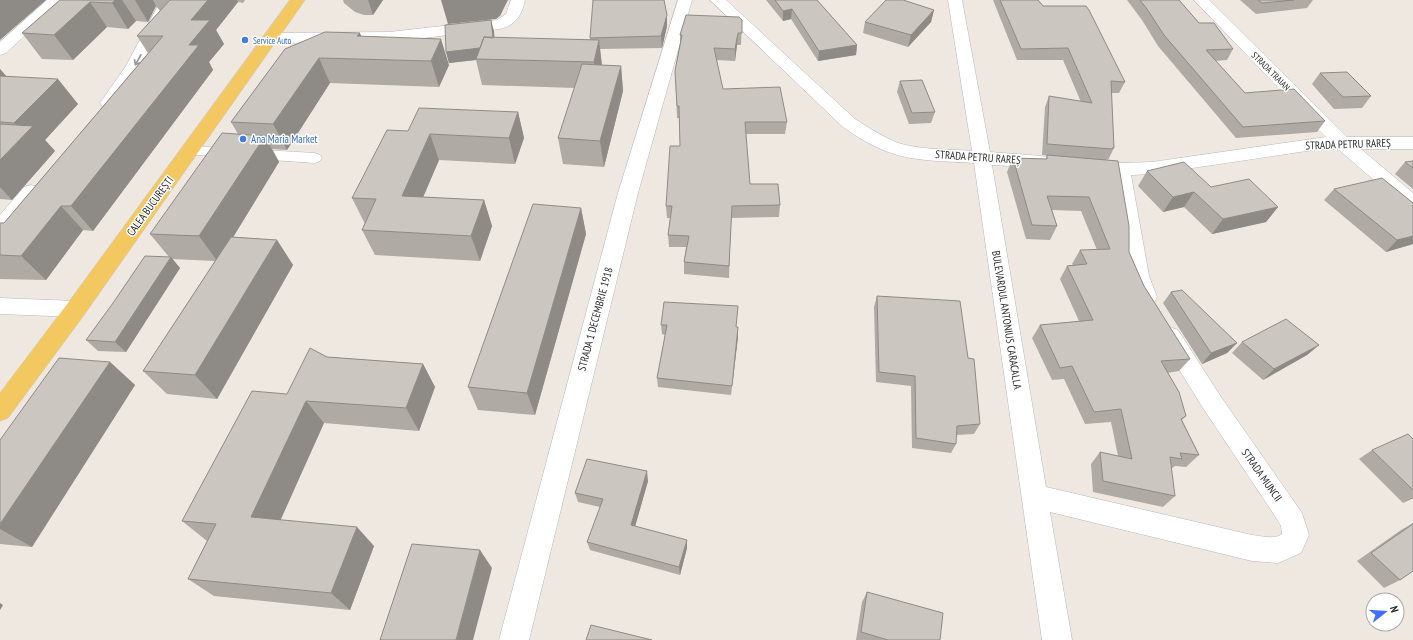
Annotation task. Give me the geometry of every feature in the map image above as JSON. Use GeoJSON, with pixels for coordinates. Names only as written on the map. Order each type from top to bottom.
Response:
{"type":"FeatureCollection","features":[{"type":"Feature","properties":{"kind":"main road","name":"CALEA BUCUREȘTI"},"geometry":{"type":"LineString","coordinates":[[0,411],[76,309],[298,0]]}},
{"type":"Feature","properties":{"kind":"street"},"geometry":{"type":"LineString","coordinates":[[0,50],[56,0]]}},
{"type":"Feature","properties":{"kind":"street"},"geometry":{"type":"LineString","coordinates":[[98,116],[123,85],[140,57],[168,0]]}},
{"type":"Feature","properties":{"kind":"street"},"geometry":{"type":"LineString","coordinates":[[271,38],[389,37],[500,24],[508,21],[514,15],[518,0]]}},
{"type":"Feature","properties":{"kind":"street","name":"STRADA 1 DECEMBRIE 1918"},"geometry":{"type":"LineString","coordinates":[[514,640],[628,193],[685,0]]}},
{"type":"Feature","properties":{"kind":"street","name":"STRADA PETRU RAREȘ"},"geometry":{"type":"LineString","coordinates":[[717,0],[849,123],[872,138],[895,148],[927,154],[982,157],[1121,169],[1152,168],[1320,143],[1413,143]]}},
{"type":"Feature","properties":{"kind":"street","name":"BULEVARDUL ANTONIUS CARACALLA"},"geometry":{"type":"LineString","coordinates":[[955,0],[982,157],[1057,640]]}},
{"type":"Feature","properties":{"kind":"street","name":"STRADA TRAIAN"},"geometry":{"type":"LineString","coordinates":[[1201,0],[1341,142],[1413,203]]}},
{"type":"Feature","properties":{"kind":"street"},"geometry":{"type":"LineString","coordinates":[[190,151],[315,158]]}},
{"type":"Feature","properties":{"kind":"street","name":"STRADA MUNCII"},"geometry":{"type":"LineString","coordinates":[[1034,496],[1252,548],[1269,550],[1283,548],[1291,544],[1296,536],[1293,522],[1284,507],[1211,401],[1146,299],[1138,276],[1121,169]]}},
{"type":"Feature","properties":{"kind":"street"},"geometry":{"type":"LineString","coordinates":[[0,228],[41,181]]}},
{"type":"Feature","properties":{"kind":"street"},"geometry":{"type":"LineString","coordinates":[[0,306],[76,309]]}},
{"type":"Feature","properties":{"kind":"building"},"geometry":{"type":"Polygon","coordinates":[[[60,0],[115,0],[112,3],[90,2],[54,35],[22,33],[60,0]]]}},
{"type":"Feature","properties":{"kind":"building"},"geometry":{"type":"Polygon","coordinates":[[[170,0],[208,0],[191,20],[210,20],[189,45],[199,45],[71,206],[61,206],[21,256],[0,255],[0,223],[4,223],[163,36],[137,36],[170,0]]]}},
{"type":"Feature","properties":{"kind":"building"},"geometry":{"type":"Polygon","coordinates":[[[593,0],[664,0],[667,15],[661,36],[590,38],[593,0]]]}},
{"type":"Feature","properties":{"kind":"building"},"geometry":{"type":"Polygon","coordinates":[[[775,0],[817,0],[857,45],[819,51],[792,9],[783,11],[775,0]]]}},
{"type":"Feature","properties":{"kind":"building"},"geometry":{"type":"Polygon","coordinates":[[[886,0],[903,0],[934,10],[911,35],[865,22],[886,0]]]}},
{"type":"Feature","properties":{"kind":"building"},"geometry":{"type":"Polygon","coordinates":[[[1000,0],[1038,0],[1043,6],[1086,6],[1125,82],[1111,81],[1114,148],[1047,144],[1049,96],[1092,103],[1068,48],[1021,49],[1000,0]]]}},
{"type":"Feature","properties":{"kind":"building"},"geometry":{"type":"Polygon","coordinates":[[[1140,0],[1179,0],[1199,23],[1214,23],[1233,49],[1206,50],[1245,93],[1294,89],[1325,121],[1243,127],[1164,35],[1140,0]]]}},
{"type":"Feature","properties":{"kind":"building"},"geometry":{"type":"Polygon","coordinates":[[[1258,0],[1294,0],[1262,3],[1258,0]]]}},
{"type":"Feature","properties":{"kind":"building"},"geometry":{"type":"Polygon","coordinates":[[[686,15],[739,17],[742,20],[742,33],[738,33],[735,49],[714,48],[723,89],[780,87],[787,122],[745,122],[750,184],[778,184],[780,205],[732,206],[729,266],[684,262],[689,236],[668,235],[672,206],[666,206],[670,146],[680,146],[679,106],[677,106],[675,71],[682,35],[680,35],[686,15]]]}},
{"type":"Feature","properties":{"kind":"building"},"geometry":{"type":"Polygon","coordinates":[[[491,20],[493,38],[484,37],[480,48],[446,52],[445,25],[491,20]]]}},
{"type":"Feature","properties":{"kind":"building"},"geometry":{"type":"Polygon","coordinates":[[[325,32],[360,33],[357,36],[441,39],[431,61],[319,58],[273,124],[231,122],[285,49],[325,32]]]}},
{"type":"Feature","properties":{"kind":"building"},"geometry":{"type":"Polygon","coordinates":[[[484,37],[599,40],[594,62],[476,59],[484,37]]]}},
{"type":"Feature","properties":{"kind":"building"},"geometry":{"type":"Polygon","coordinates":[[[582,64],[621,66],[600,141],[558,138],[582,64]]]}},
{"type":"Feature","properties":{"kind":"building"},"geometry":{"type":"Polygon","coordinates":[[[1347,72],[1371,96],[1343,97],[1320,73],[1347,72]]]}},
{"type":"Feature","properties":{"kind":"building"},"geometry":{"type":"Polygon","coordinates":[[[0,76],[58,79],[14,123],[0,122],[0,76]]]}},
{"type":"Feature","properties":{"kind":"building"},"geometry":{"type":"Polygon","coordinates":[[[922,80],[935,112],[912,113],[900,81],[922,80]]]}},
{"type":"Feature","properties":{"kind":"building"},"geometry":{"type":"Polygon","coordinates":[[[419,108],[518,112],[509,138],[430,134],[402,196],[484,200],[471,236],[362,230],[376,199],[352,198],[387,130],[408,131],[419,108]]]}},
{"type":"Feature","properties":{"kind":"building"},"geometry":{"type":"Polygon","coordinates":[[[0,124],[33,126],[0,160],[0,124]]]}},
{"type":"Feature","properties":{"kind":"building"},"geometry":{"type":"Polygon","coordinates":[[[222,133],[265,136],[199,236],[150,234],[222,133]]]}},
{"type":"Feature","properties":{"kind":"building"},"geometry":{"type":"Polygon","coordinates":[[[1047,155],[1118,161],[1129,226],[1129,252],[1144,286],[1190,359],[1161,361],[1179,392],[1186,416],[1181,419],[1199,455],[1180,453],[1182,459],[1170,457],[1175,496],[1103,481],[1100,452],[1132,459],[1121,409],[1094,412],[1072,366],[1060,368],[1040,325],[1093,320],[1067,266],[1087,264],[1080,250],[1110,249],[1089,197],[1047,196],[1057,226],[1032,225],[1013,158],[1047,159],[1047,155]]]}},
{"type":"Feature","properties":{"kind":"building"},"geometry":{"type":"Polygon","coordinates":[[[1413,161],[1413,168],[1405,162],[1413,161]]]}},
{"type":"Feature","properties":{"kind":"building"},"geometry":{"type":"Polygon","coordinates":[[[1184,162],[1211,187],[1249,179],[1278,207],[1223,219],[1194,192],[1173,197],[1147,171],[1184,162]]]}},
{"type":"Feature","properties":{"kind":"building"},"geometry":{"type":"Polygon","coordinates":[[[1382,178],[1413,203],[1413,236],[1397,240],[1334,189],[1382,178]]]}},
{"type":"Feature","properties":{"kind":"building"},"geometry":{"type":"Polygon","coordinates":[[[533,204],[581,208],[527,393],[468,387],[533,204]]]}},
{"type":"Feature","properties":{"kind":"building"},"geometry":{"type":"Polygon","coordinates":[[[231,237],[277,240],[195,375],[143,371],[231,237]]]}},
{"type":"Feature","properties":{"kind":"building"},"geometry":{"type":"Polygon","coordinates":[[[145,256],[171,257],[115,342],[86,340],[113,303],[145,256]]]}},
{"type":"Feature","properties":{"kind":"building"},"geometry":{"type":"Polygon","coordinates":[[[1182,290],[1237,343],[1211,353],[1171,292],[1182,290]]]}},
{"type":"Feature","properties":{"kind":"building"},"geometry":{"type":"Polygon","coordinates":[[[877,296],[960,301],[968,358],[974,359],[980,424],[957,426],[956,444],[916,438],[915,376],[879,372],[877,296]]]}},
{"type":"Feature","properties":{"kind":"building"},"geometry":{"type":"Polygon","coordinates":[[[664,302],[738,306],[736,327],[738,327],[732,386],[657,378],[667,325],[661,325],[664,302]]]}},
{"type":"Feature","properties":{"kind":"building"},"geometry":{"type":"Polygon","coordinates":[[[1286,319],[1319,345],[1274,369],[1242,342],[1286,319]]]}},
{"type":"Feature","properties":{"kind":"building"},"geometry":{"type":"Polygon","coordinates":[[[310,348],[327,357],[423,364],[406,408],[306,401],[251,517],[357,527],[331,593],[188,579],[216,524],[182,521],[252,391],[287,394],[310,348]]]}},
{"type":"Feature","properties":{"kind":"building"},"geometry":{"type":"Polygon","coordinates":[[[59,358],[110,362],[0,524],[0,440],[59,358]]]}},
{"type":"Feature","properties":{"kind":"building"},"geometry":{"type":"Polygon","coordinates":[[[1408,434],[1413,439],[1413,490],[1372,450],[1408,434]]]}},
{"type":"Feature","properties":{"kind":"building"},"geometry":{"type":"Polygon","coordinates":[[[587,459],[647,471],[631,525],[687,540],[679,567],[587,542],[603,499],[575,493],[587,459]]]}},
{"type":"Feature","properties":{"kind":"building"},"geometry":{"type":"Polygon","coordinates":[[[1413,524],[1413,571],[1400,580],[1371,553],[1413,524]]]}},
{"type":"Feature","properties":{"kind":"building"},"geometry":{"type":"Polygon","coordinates":[[[412,544],[480,550],[456,640],[380,640],[412,544]]]}},
{"type":"Feature","properties":{"kind":"building"},"geometry":{"type":"Polygon","coordinates":[[[867,592],[943,613],[940,640],[888,640],[861,632],[867,592]]]}},
{"type":"Feature","properties":{"kind":"building"},"geometry":{"type":"Polygon","coordinates":[[[591,625],[652,640],[586,640],[591,625]]]}},
{"type":"Feature","properties":{"kind":"place","name":"Service Auto"},"geometry":{"type":"Point","coordinates":[245,40]}},
{"type":"Feature","properties":{"kind":"place","name":"Ana Maria Market"},"geometry":{"type":"Point","coordinates":[243,139]}}]}
